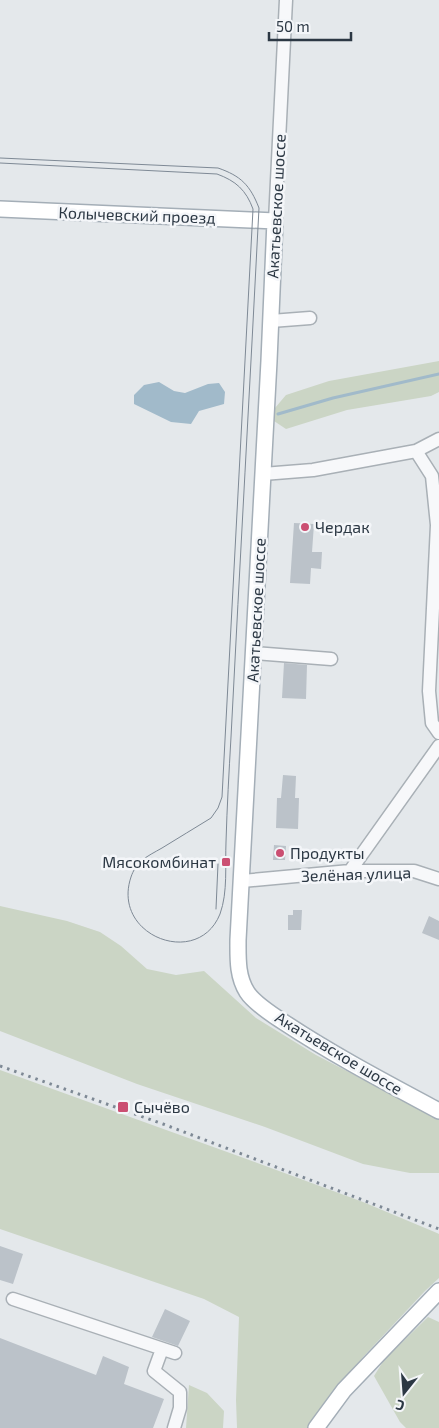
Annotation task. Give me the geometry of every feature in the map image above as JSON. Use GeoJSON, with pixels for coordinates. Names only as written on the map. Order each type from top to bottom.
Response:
{"type":"FeatureCollection","features":[{"type":"Feature","properties":{"kind":"main road","name":"Колычевский проезд"},"geometry":{"type":"LineString","coordinates":[[0,209],[275,221]]}},
{"type":"Feature","properties":{"kind":"main road","name":"Акатьевское шоссе"},"geometry":{"type":"LineString","coordinates":[[275,221],[238,966],[242,982],[248,994],[272,1014],[318,1044],[439,1111]]}},
{"type":"Feature","properties":{"kind":"main road"},"geometry":{"type":"LineString","coordinates":[[316,1428],[344,1390],[439,1290]]}},
{"type":"Feature","properties":{"kind":"street","name":"Акатьевское шоссе"},"geometry":{"type":"LineString","coordinates":[[275,221],[286,0]]}},
{"type":"Feature","properties":{"kind":"street"},"geometry":{"type":"LineString","coordinates":[[271,321],[310,318]]}},
{"type":"Feature","properties":{"kind":"street"},"geometry":{"type":"LineString","coordinates":[[262,474],[313,470],[416,451],[439,438]]}},
{"type":"Feature","properties":{"kind":"street"},"geometry":{"type":"LineString","coordinates":[[416,451],[432,476],[437,525],[429,691],[432,723],[439,733]]}},
{"type":"Feature","properties":{"kind":"street"},"geometry":{"type":"LineString","coordinates":[[254,653],[331,659]]}},
{"type":"Feature","properties":{"kind":"street"},"geometry":{"type":"LineString","coordinates":[[350,871],[439,746]]}},
{"type":"Feature","properties":{"kind":"street","name":"Зелёная улица"},"geometry":{"type":"LineString","coordinates":[[242,881],[350,871],[414,871],[439,878]]}},
{"type":"Feature","properties":{"kind":"street"},"geometry":{"type":"LineString","coordinates":[[13,1299],[175,1354]]}},
{"type":"Feature","properties":{"kind":"street"},"geometry":{"type":"LineString","coordinates":[[162,1349],[154,1371],[180,1392],[180,1408],[174,1428]]}},
{"type":"Feature","properties":{"kind":"green space"},"geometry":{"type":"Polygon","coordinates":[[[439,361],[439,392],[431,396],[347,410],[286,429],[274,421],[275,408],[286,395],[329,381],[439,361]]]}},
{"type":"Feature","properties":{"kind":"green space"},"geometry":{"type":"Polygon","coordinates":[[[0,906],[67,921],[100,932],[121,946],[147,969],[176,975],[204,971],[256,1018],[316,1055],[439,1119],[439,1173],[410,1173],[363,1164],[265,1127],[137,1084],[0,1031],[0,906]]]}},
{"type":"Feature","properties":{"kind":"green space"},"geometry":{"type":"Polygon","coordinates":[[[0,1070],[363,1202],[437,1233],[439,1234],[439,1278],[363,1357],[309,1428],[237,1428],[236,1400],[239,1317],[204,1299],[0,1229],[0,1070]]]}},
{"type":"Feature","properties":{"kind":"green space"},"geometry":{"type":"Polygon","coordinates":[[[428,1317],[439,1322],[439,1428],[406,1428],[400,1422],[374,1376],[384,1360],[428,1317]]]}},
{"type":"Feature","properties":{"kind":"green space"},"geometry":{"type":"Polygon","coordinates":[[[189,1385],[207,1393],[224,1411],[223,1428],[186,1428],[189,1385]]]}},
{"type":"Feature","properties":{"kind":"water"},"geometry":{"type":"Polygon","coordinates":[[[159,382],[174,391],[185,393],[208,384],[219,383],[225,392],[224,404],[199,411],[191,424],[171,422],[134,404],[134,395],[144,385],[159,382]]]}},
{"type":"Feature","properties":{"kind":"building"},"geometry":{"type":"Polygon","coordinates":[[[294,523],[314,524],[312,552],[322,552],[321,569],[311,568],[310,584],[290,583],[294,523]]]}},
{"type":"Feature","properties":{"kind":"building"},"geometry":{"type":"Polygon","coordinates":[[[284,663],[307,665],[306,699],[282,698],[284,663]]]}},
{"type":"Feature","properties":{"kind":"building"},"geometry":{"type":"Polygon","coordinates":[[[283,775],[296,776],[295,798],[299,798],[298,829],[276,828],[277,798],[281,798],[283,775]]]}},
{"type":"Feature","properties":{"kind":"building","name":"Продукты"},"geometry":{"type":"Polygon","coordinates":[[[274,845],[286,846],[285,860],[273,860],[274,845]]]}},
{"type":"Feature","properties":{"kind":"building"},"geometry":{"type":"Polygon","coordinates":[[[293,910],[302,910],[301,930],[288,930],[288,915],[293,915],[293,910]]]}},
{"type":"Feature","properties":{"kind":"building"},"geometry":{"type":"Polygon","coordinates":[[[429,916],[439,921],[439,940],[422,933],[429,916]]]}},
{"type":"Feature","properties":{"kind":"building"},"geometry":{"type":"Polygon","coordinates":[[[0,1246],[23,1254],[13,1284],[0,1280],[0,1246]]]}},
{"type":"Feature","properties":{"kind":"building"},"geometry":{"type":"Polygon","coordinates":[[[165,1309],[190,1321],[178,1346],[152,1337],[165,1309]]]}},
{"type":"Feature","properties":{"kind":"building"},"geometry":{"type":"Polygon","coordinates":[[[0,1338],[96,1375],[103,1356],[129,1367],[124,1384],[164,1399],[153,1428],[0,1428],[0,1338]]]}},
{"type":"Feature","properties":{"kind":"waterway"},"geometry":{"type":"LineString","coordinates":[[278,414],[333,398],[439,374]]}},
{"type":"Feature","properties":{"kind":"tram line"},"geometry":{"type":"LineString","coordinates":[[0,158],[218,168],[233,174],[244,182],[259,208],[228,790],[225,888],[220,914],[209,931],[194,940],[177,942],[160,938],[145,929],[133,915],[128,898],[131,877],[140,862],[211,818],[218,808],[222,797],[253,209],[240,187],[217,174],[0,163]]}},
{"type":"Feature","properties":{"kind":"tram line"},"geometry":{"type":"LineString","coordinates":[[216,909],[218,864]]}},
{"type":"Feature","properties":{"kind":"railway"},"geometry":{"type":"LineString","coordinates":[[0,1066],[163,1124],[439,1229]]}},
{"type":"Feature","properties":{"kind":"place","name":"Чердак"},"geometry":{"type":"Point","coordinates":[305,527]}},
{"type":"Feature","properties":{"kind":"place","name":"Продукты"},"geometry":{"type":"Point","coordinates":[280,853]}},
{"type":"Feature","properties":{"kind":"place","name":"Мясокомбинат"},"geometry":{"type":"Point","coordinates":[226,862]}},
{"type":"Feature","properties":{"kind":"place","name":"Сычёво"},"geometry":{"type":"Point","coordinates":[123,1107]}}]}
